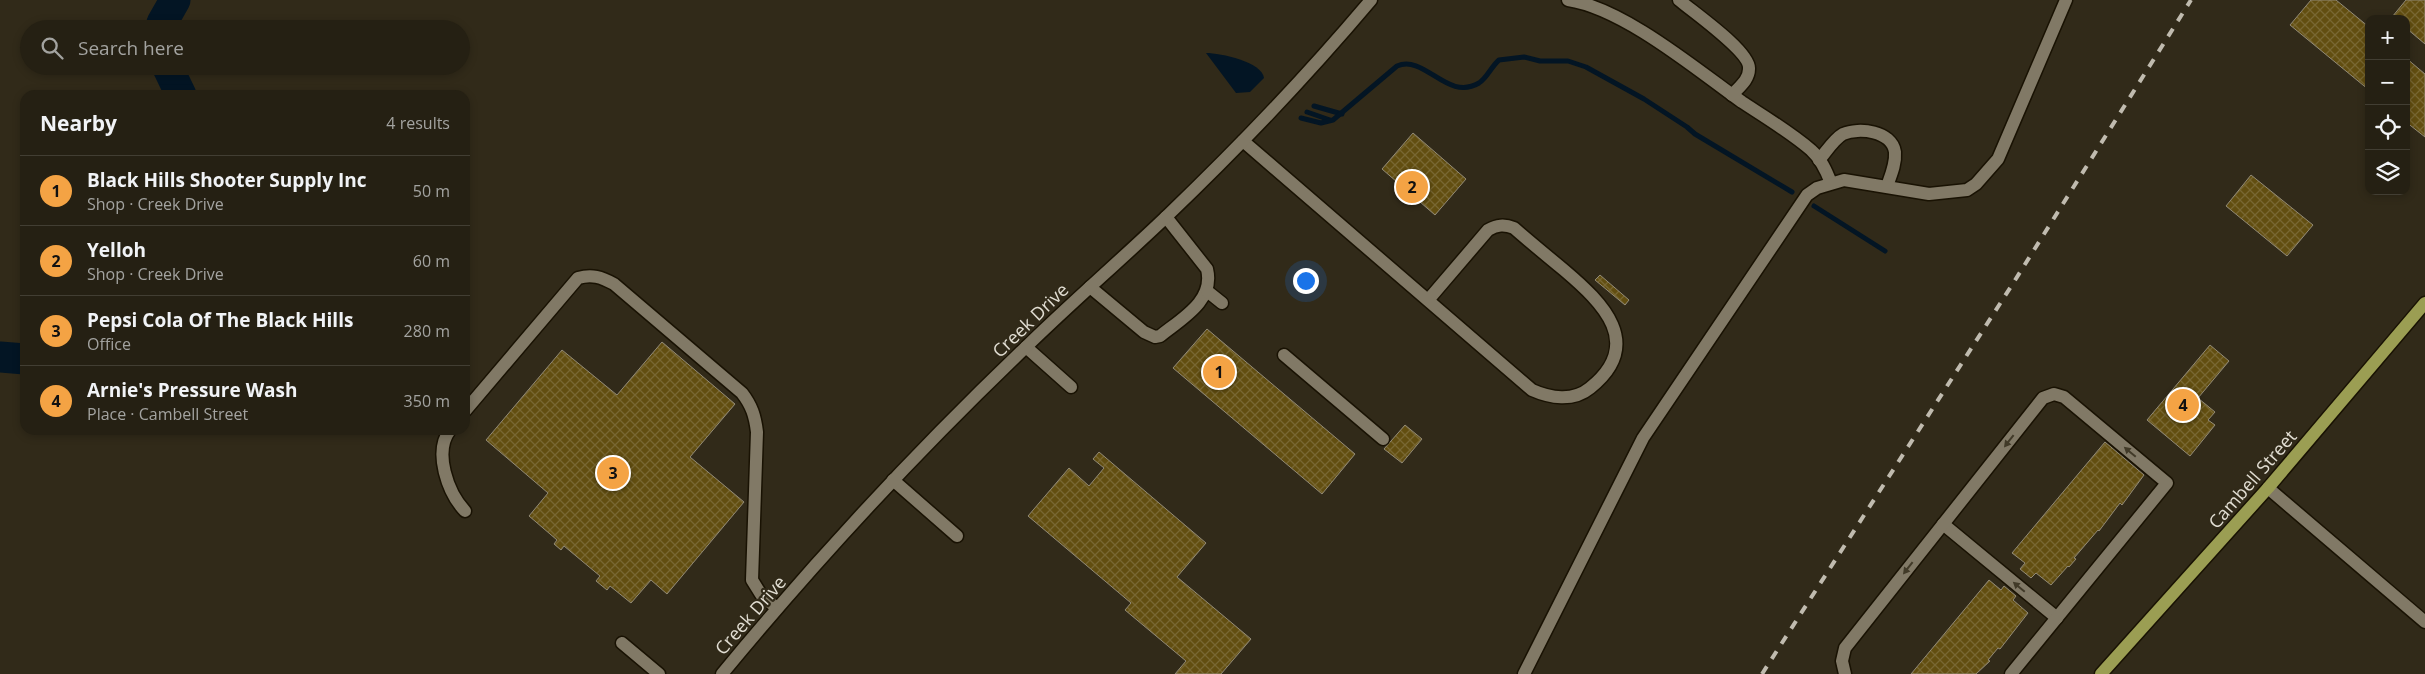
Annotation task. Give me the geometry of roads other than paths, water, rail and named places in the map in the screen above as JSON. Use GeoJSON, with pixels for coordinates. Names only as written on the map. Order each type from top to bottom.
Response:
{"type":"FeatureCollection","features":[{"type":"Feature","properties":{"kind":"main road","name":"Cambell Street"},"geometry":{"type":"LineString","coordinates":[[2101,674],[2268,488],[2425,303]]}},
{"type":"Feature","properties":{"kind":"street","name":"Creek Drive"},"geometry":{"type":"LineString","coordinates":[[722,674],[777,608],[893,480],[1026,347],[1166,217],[1243,141],[1317,63],[1371,0]]}},
{"type":"Feature","properties":{"kind":"street"},"geometry":{"type":"LineString","coordinates":[[1568,0],[1598,8],[1638,29],[1810,150],[1820,160],[1830,183]]}},
{"type":"Feature","properties":{"kind":"street"},"geometry":{"type":"LineString","coordinates":[[1679,0],[1739,50],[1748,60],[1750,68],[1747,78],[1732,95]]}},
{"type":"Feature","properties":{"kind":"street"},"geometry":{"type":"LineString","coordinates":[[1524,674],[1643,438],[1807,195],[1817,188],[1844,180],[1929,194],[1967,190],[1987,174],[1998,159],[2066,0]]}},
{"type":"Feature","properties":{"kind":"street"},"geometry":{"type":"LineString","coordinates":[[1820,160],[1843,134],[1856,131],[1878,133],[1895,150],[1895,164],[1887,186]]}},
{"type":"Feature","properties":{"kind":"street"},"geometry":{"type":"LineString","coordinates":[[1243,141],[1532,390],[1557,398],[1573,396],[1588,390],[1609,369],[1615,354],[1617,340],[1615,329],[1600,303],[1514,228],[1507,225],[1496,226],[1488,230],[1429,300]]}},
{"type":"Feature","properties":{"kind":"street"},"geometry":{"type":"LineString","coordinates":[[1090,287],[1144,332],[1155,338],[1195,308],[1207,291],[1209,277],[1207,269],[1166,217]]}},
{"type":"Feature","properties":{"kind":"street"},"geometry":{"type":"LineString","coordinates":[[470,405],[578,278],[588,275],[600,277],[614,284],[742,393],[750,403],[755,414],[757,432],[752,580],[759,592],[777,608]]}},
{"type":"Feature","properties":{"kind":"street"},"geometry":{"type":"LineString","coordinates":[[1207,291],[1222,302]]}},
{"type":"Feature","properties":{"kind":"street"},"geometry":{"type":"LineString","coordinates":[[1026,347],[1071,387]]}},
{"type":"Feature","properties":{"kind":"street"},"geometry":{"type":"LineString","coordinates":[[1284,356],[1383,439]]}},
{"type":"Feature","properties":{"kind":"street"},"geometry":{"type":"LineString","coordinates":[[1845,674],[1842,661],[1845,648],[2043,398],[2054,394],[2064,397],[2167,483],[2011,674]]}},
{"type":"Feature","properties":{"kind":"street"},"geometry":{"type":"LineString","coordinates":[[448,435],[443,446],[447,485],[455,501],[465,511]]}},
{"type":"Feature","properties":{"kind":"street"},"geometry":{"type":"LineString","coordinates":[[893,480],[957,536]]}},
{"type":"Feature","properties":{"kind":"street"},"geometry":{"type":"LineString","coordinates":[[2268,488],[2425,622]]}},
{"type":"Feature","properties":{"kind":"street"},"geometry":{"type":"LineString","coordinates":[[1944,524],[2056,618]]}},
{"type":"Feature","properties":{"kind":"street"},"geometry":{"type":"LineString","coordinates":[[622,642],[659,674]]}},
{"type":"Feature","properties":{"kind":"water"},"geometry":{"type":"Polygon","coordinates":[[[1206,53],[1240,59],[1256,67],[1262,72],[1264,78],[1250,92],[1236,93],[1206,53]]]}},
{"type":"Feature","properties":{"kind":"waterway"},"geometry":{"type":"LineString","coordinates":[[164,20],[175,0]]}},
{"type":"Feature","properties":{"kind":"waterway"},"geometry":{"type":"LineString","coordinates":[[1301,118],[1321,123],[1333,120],[1397,66],[1407,64],[1417,66],[1446,83],[1457,87],[1467,87],[1482,81],[1499,60],[1524,57],[1540,61],[1568,61],[1586,67],[1644,99],[1695,134],[1792,192]]}},
{"type":"Feature","properties":{"kind":"waterway"},"geometry":{"type":"LineString","coordinates":[[171,75],[179,90]]}},
{"type":"Feature","properties":{"kind":"waterway"},"geometry":{"type":"LineString","coordinates":[[1314,106],[1342,114]]}},
{"type":"Feature","properties":{"kind":"waterway"},"geometry":{"type":"LineString","coordinates":[[1307,112],[1330,120]]}},
{"type":"Feature","properties":{"kind":"waterway"},"geometry":{"type":"LineString","coordinates":[[1814,206],[1885,251]]}},
{"type":"Feature","properties":{"kind":"waterway"},"geometry":{"type":"LineString","coordinates":[[0,357],[20,359]]}},
{"type":"Feature","properties":{"kind":"railway"},"geometry":{"type":"LineString","coordinates":[[1762,674],[2012,285],[2191,0]]}},
{"type":"Feature","properties":{"kind":"place","name":"Yelloh"},"geometry":{"type":"Point","coordinates":[1412,187]}},
{"type":"Feature","properties":{"kind":"place","name":"Black Hills Shooter Supply Inc"},"geometry":{"type":"Point","coordinates":[1219,372]}},
{"type":"Feature","properties":{"kind":"place","name":"Arnie's Pressure Wash"},"geometry":{"type":"Point","coordinates":[2183,405]}},
{"type":"Feature","properties":{"kind":"place","name":"Pepsi Cola Of The Black Hills"},"geometry":{"type":"Point","coordinates":[613,473]}}]}
